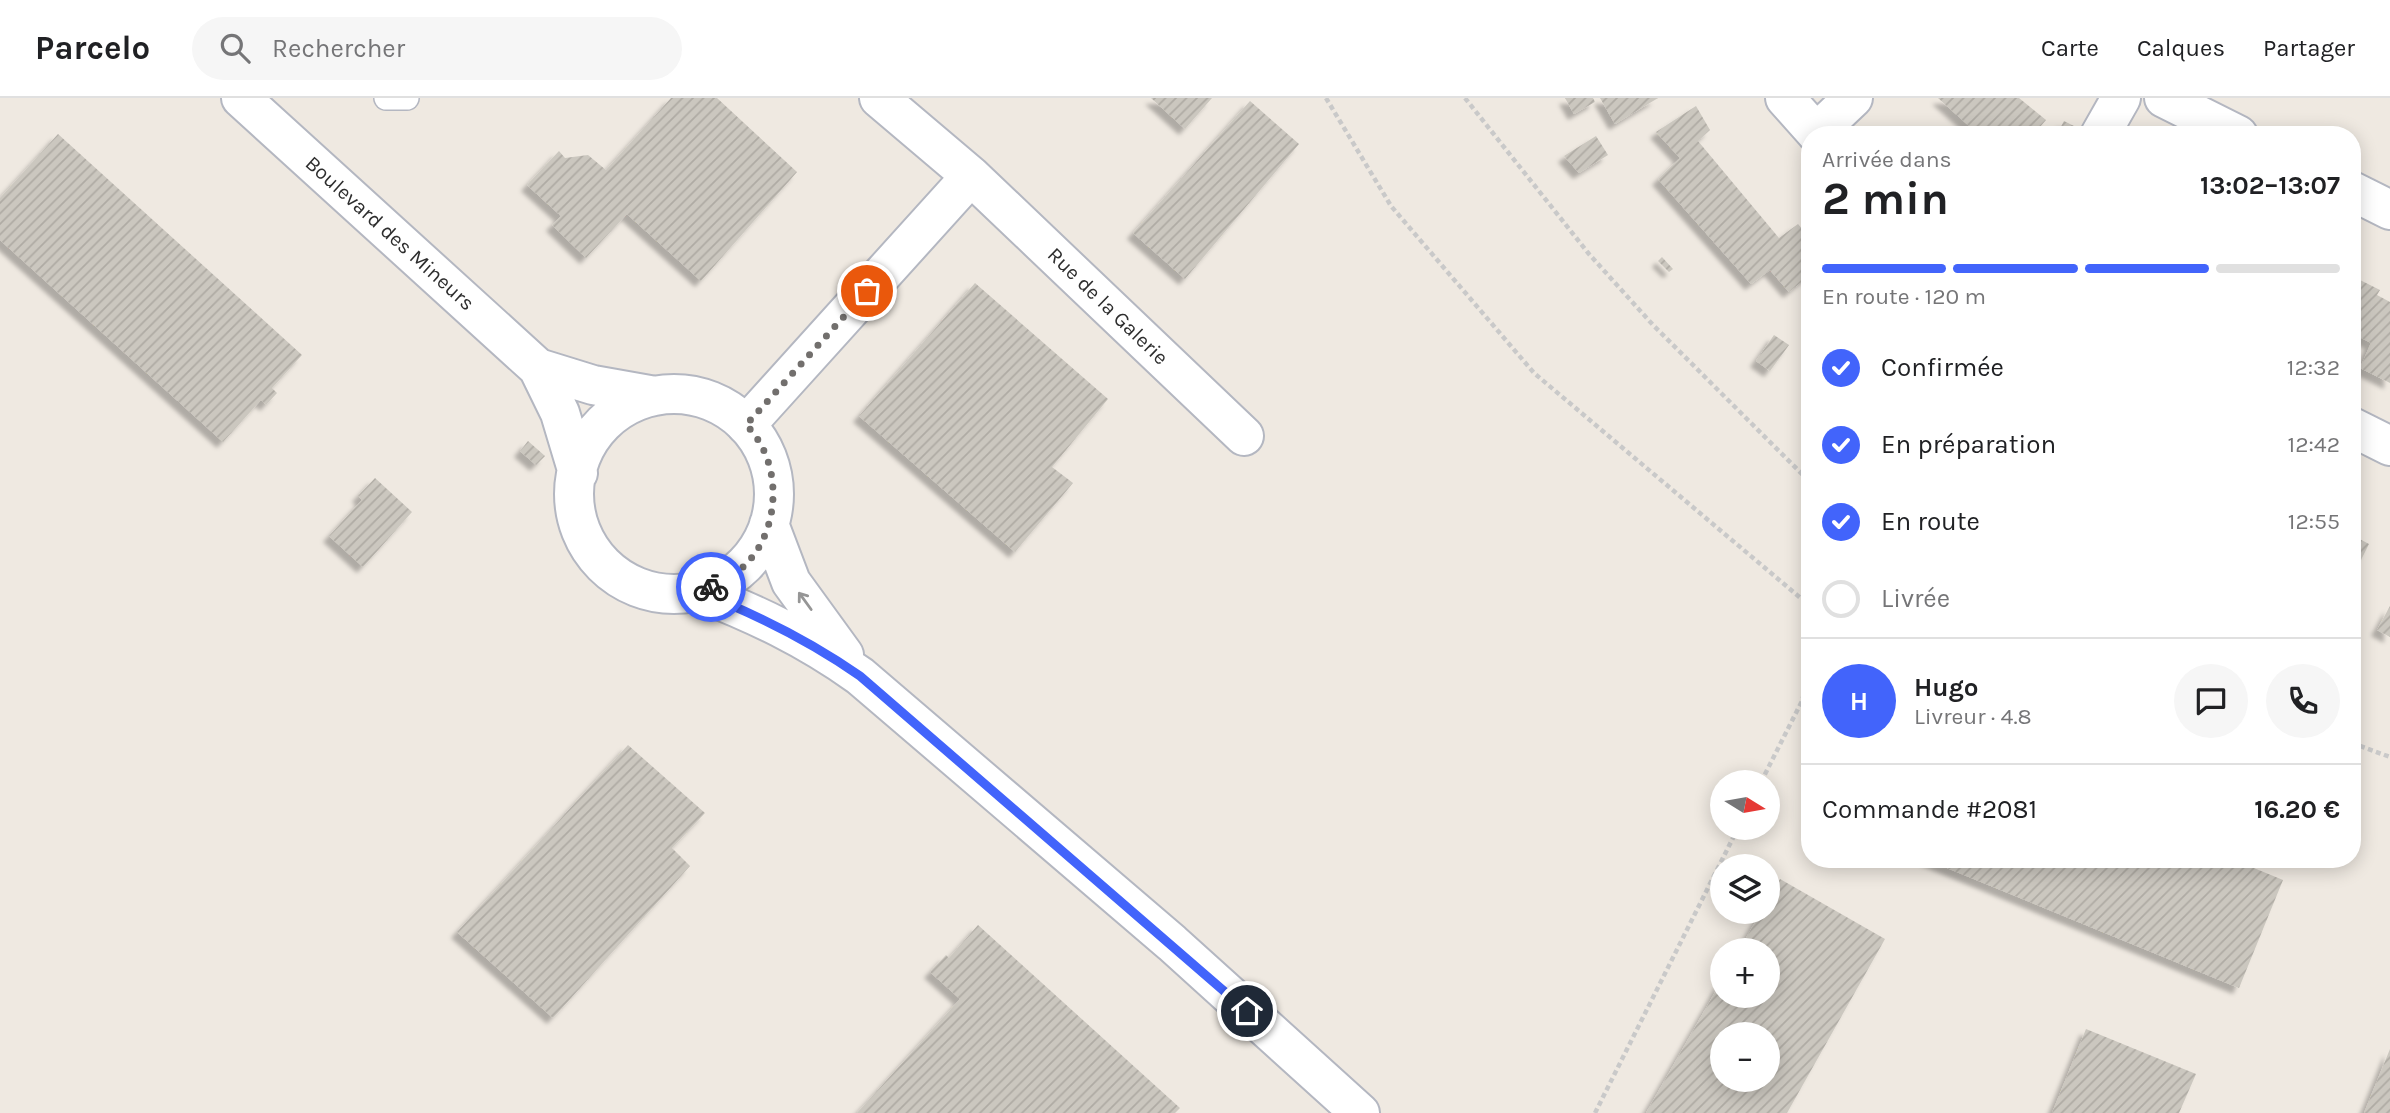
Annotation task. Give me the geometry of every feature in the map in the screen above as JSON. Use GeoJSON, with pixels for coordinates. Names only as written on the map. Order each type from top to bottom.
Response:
{"type":"FeatureCollection","features":[{"type":"Feature","properties":{"kind":"street","name":"Boulevard des Mineurs"},"geometry":{"type":"LineString","coordinates":[[242,98],[538,368],[560,414],[578,473]]}},
{"type":"Feature","properties":{"kind":"street","name":"Rue de la Galerie"},"geometry":{"type":"LineString","coordinates":[[879,98],[971,176],[1244,436]]}},
{"type":"Feature","properties":{"kind":"street"},"geometry":{"type":"LineString","coordinates":[[1785,98],[1810,126]]}},
{"type":"Feature","properties":{"kind":"street"},"geometry":{"type":"LineString","coordinates":[[1825,126],[1853,98]]}},
{"type":"Feature","properties":{"kind":"street"},"geometry":{"type":"LineString","coordinates":[[2106,126],[2121,98]]}},
{"type":"Feature","properties":{"kind":"street"},"geometry":{"type":"LineString","coordinates":[[2165,98],[2220,126]]}},
{"type":"Feature","properties":{"kind":"street"},"geometry":{"type":"LineString","coordinates":[[746,425],[971,176]]}},
{"type":"Feature","properties":{"kind":"street"},"geometry":{"type":"LineString","coordinates":[[2361,196],[2390,211]]}},
{"type":"Feature","properties":{"kind":"street","name":"Boulevard des Mineurs"},"geometry":{"type":"LineString","coordinates":[[538,368],[593,385],[660,397]]}},
{"type":"Feature","properties":{"kind":"street"},"geometry":{"type":"LineString","coordinates":[[678,393],[713,400],[746,425],[755,433],[769,462],[774,497],[769,524],[753,555],[742,568],[709,589],[657,594],[614,575],[590,550],[581,534],[573,494],[585,444],[608,418],[628,403],[678,393]]}},
{"type":"Feature","properties":{"kind":"street"},"geometry":{"type":"LineString","coordinates":[[2361,432],[2390,446]]}},
{"type":"Feature","properties":{"kind":"street"},"geometry":{"type":"LineString","coordinates":[[769,524],[791,582],[860,676]]}},
{"type":"Feature","properties":{"kind":"street"},"geometry":{"type":"LineString","coordinates":[[694,590],[755,614],[811,642],[860,676],[1172,943],[1360,1113]]}},
{"type":"Feature","properties":{"kind":"lane"},"geometry":{"type":"LineString","coordinates":[[386,98],[407,98]]}},
{"type":"Feature","properties":{"kind":"path"},"geometry":{"type":"LineString","coordinates":[[1326,98],[1391,205],[1534,373],[1801,598]]}},
{"type":"Feature","properties":{"kind":"path"},"geometry":{"type":"LineString","coordinates":[[1465,98],[1617,285],[1801,473]]}},
{"type":"Feature","properties":{"kind":"path"},"geometry":{"type":"LineString","coordinates":[[1767,770],[1801,703]]}},
{"type":"Feature","properties":{"kind":"path"},"geometry":{"type":"LineString","coordinates":[[2361,746],[2390,757]]}},
{"type":"Feature","properties":{"kind":"path"},"geometry":{"type":"LineString","coordinates":[[1595,1113],[1732,840]]}},
{"type":"Feature","properties":{"kind":"building"},"geometry":{"type":"Polygon","coordinates":[[[671,98],[717,98],[797,172],[701,281],[627,214],[586,258],[552,225],[561,216],[527,185],[559,151],[565,158],[588,155],[606,170],[671,98]]]}},
{"type":"Feature","properties":{"kind":"building"},"geometry":{"type":"Polygon","coordinates":[[[1151,98],[1212,98],[1185,129],[1151,98]]]}},
{"type":"Feature","properties":{"kind":"building"},"geometry":{"type":"Polygon","coordinates":[[[1565,98],[1593,98],[1595,102],[1574,114],[1565,98]]]}},
{"type":"Feature","properties":{"kind":"building"},"geometry":{"type":"Polygon","coordinates":[[[1600,98],[1658,98],[1615,124],[1600,98]]]}},
{"type":"Feature","properties":{"kind":"building"},"geometry":{"type":"Polygon","coordinates":[[[1938,98],[2019,98],[2046,120],[2041,126],[1969,126],[1938,98]]]}},
{"type":"Feature","properties":{"kind":"building"},"geometry":{"type":"Polygon","coordinates":[[[1250,101],[1299,144],[1185,279],[1133,233],[1250,101]]]}},
{"type":"Feature","properties":{"kind":"building"},"geometry":{"type":"Polygon","coordinates":[[[1696,106],[1710,130],[1698,141],[1779,238],[1798,224],[1801,228],[1801,282],[1789,292],[1770,270],[1751,284],[1658,179],[1680,158],[1656,132],[1696,106]]]}},
{"type":"Feature","properties":{"kind":"building"},"geometry":{"type":"Polygon","coordinates":[[[2064,121],[2074,126],[2061,126],[2064,121]]]}},
{"type":"Feature","properties":{"kind":"building"},"geometry":{"type":"Polygon","coordinates":[[[58,134],[302,355],[272,388],[277,393],[266,405],[261,400],[223,442],[0,240],[0,198],[58,134]]]}},
{"type":"Feature","properties":{"kind":"building"},"geometry":{"type":"Polygon","coordinates":[[[1596,136],[1608,155],[1579,173],[1564,156],[1596,136]]]}},
{"type":"Feature","properties":{"kind":"building"},"geometry":{"type":"Polygon","coordinates":[[[1662,257],[1673,269],[1669,272],[1658,261],[1662,257]]]}},
{"type":"Feature","properties":{"kind":"building"},"geometry":{"type":"Polygon","coordinates":[[[2361,280],[2380,290],[2377,295],[2390,302],[2390,383],[2361,368],[2371,343],[2361,338],[2361,280]]]}},
{"type":"Feature","properties":{"kind":"building"},"geometry":{"type":"Polygon","coordinates":[[[975,283],[1108,399],[1052,467],[1073,483],[1015,552],[859,416],[975,283]]]}},
{"type":"Feature","properties":{"kind":"building"},"geometry":{"type":"Polygon","coordinates":[[[1774,335],[1789,345],[1770,371],[1756,361],[1774,335]]]}},
{"type":"Feature","properties":{"kind":"building"},"geometry":{"type":"Polygon","coordinates":[[[528,441],[545,456],[536,465],[520,451],[528,441]]]}},
{"type":"Feature","properties":{"kind":"building"},"geometry":{"type":"Polygon","coordinates":[[[375,478],[412,512],[363,567],[329,536],[362,500],[358,496],[375,478]]]}},
{"type":"Feature","properties":{"kind":"building"},"geometry":{"type":"Polygon","coordinates":[[[2361,540],[2369,544],[2361,560],[2361,540]]]}},
{"type":"Feature","properties":{"kind":"building"},"geometry":{"type":"Polygon","coordinates":[[[2390,606],[2390,637],[2377,630],[2390,606]]]}},
{"type":"Feature","properties":{"kind":"building"},"geometry":{"type":"Polygon","coordinates":[[[628,745],[705,813],[672,848],[690,866],[553,1018],[457,932],[628,745]]]}},
{"type":"Feature","properties":{"kind":"building"},"geometry":{"type":"Polygon","coordinates":[[[1947,868],[2254,868],[2283,880],[2239,988],[1947,868]]]}},
{"type":"Feature","properties":{"kind":"building"},"geometry":{"type":"Polygon","coordinates":[[[1780,879],[1885,939],[1787,1113],[1646,1113],[1710,1001],[1710,1008],[1780,1008],[1780,938],[1746,938],[1754,924],[1780,924],[1780,879]]]}},
{"type":"Feature","properties":{"kind":"building"},"geometry":{"type":"Polygon","coordinates":[[[978,925],[1180,1108],[1175,1113],[857,1113],[960,999],[930,972],[946,955],[949,958],[978,925]]]}},
{"type":"Feature","properties":{"kind":"building"},"geometry":{"type":"Polygon","coordinates":[[[2086,1029],[2196,1074],[2179,1113],[2052,1113],[2086,1029]]]}},
{"type":"Feature","properties":{"kind":"building"},"geometry":{"type":"Polygon","coordinates":[[[2390,1049],[2390,1113],[2364,1113],[2390,1049]]]}},
{"type":"Feature","properties":{"kind":"way so far"},"geometry":{"type":"LineString","coordinates":[[711,587],[742,568],[753,555],[769,524],[774,497],[769,462],[755,433],[746,425],[867,291]]}},
{"type":"Feature","properties":{"kind":"route"},"geometry":{"type":"LineString","coordinates":[[711,587],[694,590],[755,614],[811,642],[860,676],[1172,943],[1247,1011]]}}]}
